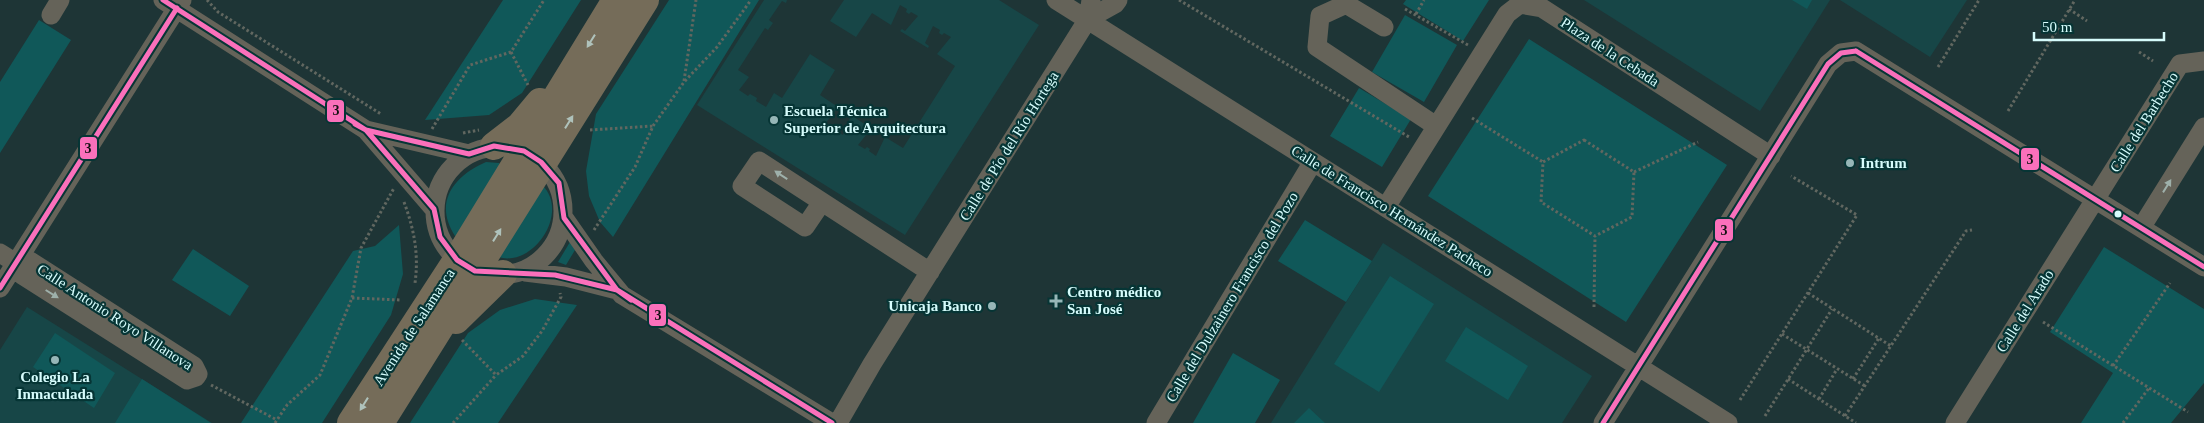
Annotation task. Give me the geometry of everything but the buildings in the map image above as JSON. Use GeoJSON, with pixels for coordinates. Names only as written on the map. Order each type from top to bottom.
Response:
{"type":"FeatureCollection","features":[{"type":"Feature","properties":{"kind":"highway","name":"Avenida de Salamanca"},"geometry":{"type":"LineString","coordinates":[[533,157],[562,88],[616,0]]}},
{"type":"Feature","properties":{"kind":"highway","name":"Avenida de Salamanca"},"geometry":{"type":"LineString","coordinates":[[352,423],[466,265],[533,157],[645,0]]}},
{"type":"Feature","properties":{"kind":"highway"},"geometry":{"type":"LineString","coordinates":[[481,150],[520,126],[548,94],[562,88]]}},
{"type":"Feature","properties":{"kind":"highway","name":"Avenida de Salamanca"},"geometry":{"type":"LineString","coordinates":[[380,423],[426,351],[466,265]]}},
{"type":"Feature","properties":{"kind":"highway"},"geometry":{"type":"LineString","coordinates":[[426,351],[450,330],[456,321],[514,273]]}},
{"type":"Feature","properties":{"kind":"street","name":"Calle de Francisco Hernández Pacheco"},"geometry":{"type":"LineString","coordinates":[[1056,0],[1728,423]]}},
{"type":"Feature","properties":{"kind":"street","name":"Calle de Pío del Río Hortega"},"geometry":{"type":"LineString","coordinates":[[838,423],[1088,19],[1091,0]]}},
{"type":"Feature","properties":{"kind":"street","name":"Calle de Pío del Río Hortega"},"geometry":{"type":"LineString","coordinates":[[1088,19],[1115,4],[1118,0]]}},
{"type":"Feature","properties":{"kind":"street"},"geometry":{"type":"LineString","coordinates":[[0,288],[8,258],[174,3],[366,130],[434,209]]}},
{"type":"Feature","properties":{"kind":"street"},"geometry":{"type":"LineString","coordinates":[[1384,27],[1346,4],[1320,16],[1317,47],[1436,126]]}},
{"type":"Feature","properties":{"kind":"street","name":"Plaza de la Cebada"},"geometry":{"type":"LineString","coordinates":[[1386,207],[1507,14],[1520,4],[1542,8],[1771,156]]}},
{"type":"Feature","properties":{"kind":"street"},"geometry":{"type":"LineString","coordinates":[[1603,423],[1828,64],[1841,53],[1856,50],[2204,268]]}},
{"type":"Feature","properties":{"kind":"street","name":"Calle del Barbecho"},"geometry":{"type":"LineString","coordinates":[[2095,200],[2180,64],[2204,61]]}},
{"type":"Feature","properties":{"kind":"street"},"geometry":{"type":"LineString","coordinates":[[2141,228],[2204,127]]}},
{"type":"Feature","properties":{"kind":"street"},"geometry":{"type":"LineString","coordinates":[[366,130],[533,157],[559,184],[564,218],[617,290]]}},
{"type":"Feature","properties":{"kind":"street"},"geometry":{"type":"LineString","coordinates":[[481,150],[451,167],[441,181],[434,209],[440,237],[466,265],[514,273],[566,277],[617,290],[832,423]]}},
{"type":"Feature","properties":{"kind":"street","name":"Calle del Dulzainero Francisco del Pozo"},"geometry":{"type":"LineString","coordinates":[[1156,423],[1308,170]]}},
{"type":"Feature","properties":{"kind":"street","name":"Calle del Arado"},"geometry":{"type":"LineString","coordinates":[[1955,423],[2095,200]]}},
{"type":"Feature","properties":{"kind":"street"},"geometry":{"type":"LineString","coordinates":[[822,202],[930,272]]}},
{"type":"Feature","properties":{"kind":"street"},"geometry":{"type":"LineString","coordinates":[[514,273],[536,263],[554,245],[564,218]]}},
{"type":"Feature","properties":{"kind":"street","name":"Calle Antonio Royo Villanova"},"geometry":{"type":"LineString","coordinates":[[8,258],[22,275],[171,370],[187,380],[196,377]]}},
{"type":"Feature","properties":{"kind":"path"},"geometry":{"type":"LineString","coordinates":[[207,0],[218,12],[384,116]]}},
{"type":"Feature","properties":{"kind":"path"},"geometry":{"type":"LineString","coordinates":[[429,135],[470,65],[511,52],[544,0]]}},
{"type":"Feature","properties":{"kind":"path"},"geometry":{"type":"LineString","coordinates":[[684,82],[696,0]]}},
{"type":"Feature","properties":{"kind":"path"},"geometry":{"type":"LineString","coordinates":[[594,230],[635,167],[652,126],[684,82],[717,47],[751,0]]}},
{"type":"Feature","properties":{"kind":"path"},"geometry":{"type":"LineString","coordinates":[[1178,0],[1412,139]]}},
{"type":"Feature","properties":{"kind":"path"},"geometry":{"type":"LineString","coordinates":[[1416,14],[1424,0]]}},
{"type":"Feature","properties":{"kind":"path"},"geometry":{"type":"LineString","coordinates":[[1938,67],[1979,0]]}},
{"type":"Feature","properties":{"kind":"path"},"geometry":{"type":"LineString","coordinates":[[2008,112],[2075,0]]}},
{"type":"Feature","properties":{"kind":"path"},"geometry":{"type":"LineString","coordinates":[[1405,9],[1470,46]]}},
{"type":"Feature","properties":{"kind":"path"},"geometry":{"type":"LineString","coordinates":[[2069,9],[2088,21]]}},
{"type":"Feature","properties":{"kind":"path"},"geometry":{"type":"LineString","coordinates":[[511,52],[532,92]]}},
{"type":"Feature","properties":{"kind":"path"},"geometry":{"type":"LineString","coordinates":[[2139,52],[2153,61]]}},
{"type":"Feature","properties":{"kind":"path"},"geometry":{"type":"LineString","coordinates":[[1472,118],[1543,162]]}},
{"type":"Feature","properties":{"kind":"path"},"geometry":{"type":"LineString","coordinates":[[584,130],[652,126]]}},
{"type":"Feature","properties":{"kind":"path"},"geometry":{"type":"LineString","coordinates":[[1543,162],[1584,140],[1634,172]]}},
{"type":"Feature","properties":{"kind":"path"},"geometry":{"type":"LineString","coordinates":[[1634,172],[1698,142]]}},
{"type":"Feature","properties":{"kind":"path"},"geometry":{"type":"LineString","coordinates":[[1543,162],[1541,202],[1596,236]]}},
{"type":"Feature","properties":{"kind":"path"},"geometry":{"type":"LineString","coordinates":[[1596,236],[1632,217],[1634,172]]}},
{"type":"Feature","properties":{"kind":"path"},"geometry":{"type":"LineString","coordinates":[[1740,400],[1857,215],[1791,176]]}},
{"type":"Feature","properties":{"kind":"path"},"geometry":{"type":"LineString","coordinates":[[196,377],[276,422],[287,405],[320,375],[352,298],[361,248],[395,187]]}},
{"type":"Feature","properties":{"kind":"path"},"geometry":{"type":"LineString","coordinates":[[402,198],[413,227],[417,252],[415,285]]}},
{"type":"Feature","properties":{"kind":"path"},"geometry":{"type":"LineString","coordinates":[[1846,416],[1966,231],[1972,230]]}},
{"type":"Feature","properties":{"kind":"path"},"geometry":{"type":"LineString","coordinates":[[1594,307],[1596,236]]}},
{"type":"Feature","properties":{"kind":"path"},"geometry":{"type":"LineString","coordinates":[[2113,366],[2170,283]]}},
{"type":"Feature","properties":{"kind":"path"},"geometry":{"type":"LineString","coordinates":[[453,423],[496,376],[523,356],[542,331],[561,297],[559,289],[567,290]]}},
{"type":"Feature","properties":{"kind":"path"},"geometry":{"type":"LineString","coordinates":[[1808,294],[1891,346]]}},
{"type":"Feature","properties":{"kind":"path"},"geometry":{"type":"LineString","coordinates":[[352,298],[401,300]]}},
{"type":"Feature","properties":{"kind":"path"},"geometry":{"type":"LineString","coordinates":[[1765,416],[1832,309]]}},
{"type":"Feature","properties":{"kind":"path"},"geometry":{"type":"LineString","coordinates":[[2042,322],[2188,412]]}},
{"type":"Feature","properties":{"kind":"path"},"geometry":{"type":"LineString","coordinates":[[1782,334],[1865,386]]}},
{"type":"Feature","properties":{"kind":"path"},"geometry":{"type":"LineString","coordinates":[[459,337],[496,376]]}},
{"type":"Feature","properties":{"kind":"path"},"geometry":{"type":"LineString","coordinates":[[1853,379],[1879,338]]}},
{"type":"Feature","properties":{"kind":"path"},"geometry":{"type":"LineString","coordinates":[[1819,399],[1837,369]]}},
{"type":"Feature","properties":{"kind":"path"},"geometry":{"type":"LineString","coordinates":[[1788,380],[1856,423]]}},
{"type":"Feature","properties":{"kind":"path"},"geometry":{"type":"LineString","coordinates":[[2123,423],[2149,388]]}},
{"type":"Feature","properties":{"kind":"shaded area"},"geometry":{"type":"Polygon","coordinates":[[[503,0],[581,0],[522,93],[489,115],[425,120],[503,0]]]}},
{"type":"Feature","properties":{"kind":"shaded area"},"geometry":{"type":"Polygon","coordinates":[[[669,0],[759,0],[613,237],[600,222],[589,196],[586,171],[596,114],[669,0]]]}},
{"type":"Feature","properties":{"kind":"shaded area","name":"Escuela Técnica Superior de Arquitectura"},"geometry":{"type":"Polygon","coordinates":[[[764,0],[787,0],[786,3],[782,1],[769,20],[773,23],[768,30],[765,28],[738,70],[749,77],[739,90],[748,96],[750,94],[757,98],[756,101],[766,107],[774,93],[782,98],[810,54],[835,70],[820,95],[838,107],[825,124],[832,128],[834,126],[837,128],[836,131],[843,135],[850,118],[848,113],[875,131],[870,130],[858,145],[865,149],[867,147],[876,156],[885,137],[903,148],[955,66],[937,54],[951,37],[944,33],[942,35],[939,33],[940,30],[933,26],[925,43],[929,46],[928,48],[900,31],[902,29],[905,31],[918,16],[911,12],[909,14],[906,12],[907,9],[900,5],[891,25],[872,13],[856,37],[830,21],[844,0],[999,0],[1039,25],[905,235],[697,105],[764,0]]]}},
{"type":"Feature","properties":{"kind":"shaded area"},"geometry":{"type":"Polygon","coordinates":[[[1406,0],[1489,0],[1463,41],[1403,4],[1406,0]]]}},
{"type":"Feature","properties":{"kind":"shaded area"},"geometry":{"type":"Polygon","coordinates":[[[1584,0],[1830,0],[1760,111],[1584,0]]]}},
{"type":"Feature","properties":{"kind":"shaded area"},"geometry":{"type":"Polygon","coordinates":[[[1792,0],[1812,0],[1807,9],[1792,0]]]}},
{"type":"Feature","properties":{"kind":"shaded area"},"geometry":{"type":"Polygon","coordinates":[[[1840,0],[1967,0],[1930,57],[1840,0]]]}},
{"type":"Feature","properties":{"kind":"shaded area"},"geometry":{"type":"Polygon","coordinates":[[[1405,15],[1457,45],[1424,102],[1372,72],[1405,15]]]}},
{"type":"Feature","properties":{"kind":"shaded area"},"geometry":{"type":"Polygon","coordinates":[[[39,20],[71,40],[0,153],[0,82],[39,20]]]}},
{"type":"Feature","properties":{"kind":"shaded area"},"geometry":{"type":"Polygon","coordinates":[[[1529,39],[1727,165],[1626,322],[1428,196],[1529,39]]]}},
{"type":"Feature","properties":{"kind":"shaded area"},"geometry":{"type":"Polygon","coordinates":[[[1359,88],[1411,119],[1382,167],[1330,136],[1359,88]]]}},
{"type":"Feature","properties":{"kind":"shaded area"},"geometry":{"type":"Polygon","coordinates":[[[486,162],[499,163],[502,167],[459,235],[455,236],[446,212],[450,192],[465,175],[486,162]]]}},
{"type":"Feature","properties":{"kind":"shaded area"},"geometry":{"type":"Polygon","coordinates":[[[542,185],[550,196],[552,209],[550,222],[544,235],[536,246],[524,254],[512,258],[498,257],[542,185]]]}},
{"type":"Feature","properties":{"kind":"shaded area"},"geometry":{"type":"Polygon","coordinates":[[[1305,220],[1372,261],[1346,302],[1278,261],[1305,220]]]}},
{"type":"Feature","properties":{"kind":"shaded area"},"geometry":{"type":"Polygon","coordinates":[[[399,225],[403,274],[391,315],[322,423],[241,423],[353,251],[375,246],[399,225]]]}},
{"type":"Feature","properties":{"kind":"shaded area"},"geometry":{"type":"Polygon","coordinates":[[[570,242],[575,250],[566,265],[558,262],[570,242]]]}},
{"type":"Feature","properties":{"kind":"shaded area"},"geometry":{"type":"Polygon","coordinates":[[[1383,243],[1592,376],[1562,423],[1271,423],[1383,243]]]}},
{"type":"Feature","properties":{"kind":"shaded area"},"geometry":{"type":"Polygon","coordinates":[[[2104,247],[2204,309],[2204,383],[2171,423],[2081,423],[2113,373],[2050,332],[2104,247]]]}},
{"type":"Feature","properties":{"kind":"shaded area"},"geometry":{"type":"Polygon","coordinates":[[[193,249],[249,286],[230,316],[172,280],[193,249]]]}},
{"type":"Feature","properties":{"kind":"shaded area"},"geometry":{"type":"Polygon","coordinates":[[[1390,276],[1434,304],[1379,392],[1334,364],[1390,276]]]}},
{"type":"Feature","properties":{"kind":"shaded area"},"geometry":{"type":"Polygon","coordinates":[[[535,299],[577,305],[498,423],[410,423],[468,333],[500,310],[535,299]]]}},
{"type":"Feature","properties":{"kind":"shaded area","name":"Colegio La Inmaculada"},"geometry":{"type":"Polygon","coordinates":[[[27,307],[212,423],[0,423],[0,350],[27,307]]]}},
{"type":"Feature","properties":{"kind":"shaded area"},"geometry":{"type":"Polygon","coordinates":[[[1466,327],[1528,366],[1508,400],[1445,361],[1466,327]]]}},
{"type":"Feature","properties":{"kind":"shaded area"},"geometry":{"type":"Polygon","coordinates":[[[55,333],[115,373],[94,408],[33,367],[55,333]]]}},
{"type":"Feature","properties":{"kind":"shaded area"},"geometry":{"type":"Polygon","coordinates":[[[1233,353],[1280,380],[1255,423],[1193,423],[1233,353]]]}},
{"type":"Feature","properties":{"kind":"shaded area"},"geometry":{"type":"Polygon","coordinates":[[[142,379],[211,423],[115,423],[142,379]]]}},
{"type":"Feature","properties":{"kind":"shaded area"},"geometry":{"type":"Polygon","coordinates":[[[1309,408],[1325,423],[1294,423],[1309,408]]]}},
{"type":"Feature","properties":{"kind":"transit line","name":"3"},"geometry":{"type":"LineString","coordinates":[[163,0],[366,130],[434,209],[440,237],[457,260],[475,271],[555,275],[617,290],[832,423]]}},
{"type":"Feature","properties":{"kind":"transit line","name":"3"},"geometry":{"type":"LineString","coordinates":[[0,288],[177,8]]}},
{"type":"Feature","properties":{"kind":"transit line","name":"3"},"geometry":{"type":"LineString","coordinates":[[1856,51],[2204,267]]}},
{"type":"Feature","properties":{"kind":"transit line","name":"3"},"geometry":{"type":"LineString","coordinates":[[1603,423],[1828,64],[1841,53],[1856,51]]}},
{"type":"Feature","properties":{"kind":"transit line","name":"3"},"geometry":{"type":"LineString","coordinates":[[355,124],[366,130],[469,154],[494,146],[524,151],[541,162],[559,183],[564,218],[617,290],[631,300]]}},
{"type":"Feature","properties":{"kind":"place","name":"Escuela Técnica Superior de Arquitectura"},"geometry":{"type":"Point","coordinates":[774,120]}},
{"type":"Feature","properties":{"kind":"place","name":"Intrum"},"geometry":{"type":"Point","coordinates":[1850,163]}},
{"type":"Feature","properties":{"kind":"place","name":"Centro médico San José"},"geometry":{"type":"Point","coordinates":[1056,301]}},
{"type":"Feature","properties":{"kind":"place","name":"Unicaja Banco"},"geometry":{"type":"Point","coordinates":[992,306]}},
{"type":"Feature","properties":{"kind":"place","name":"Colegio La Inmaculada"},"geometry":{"type":"Point","coordinates":[55,360]}}]}
